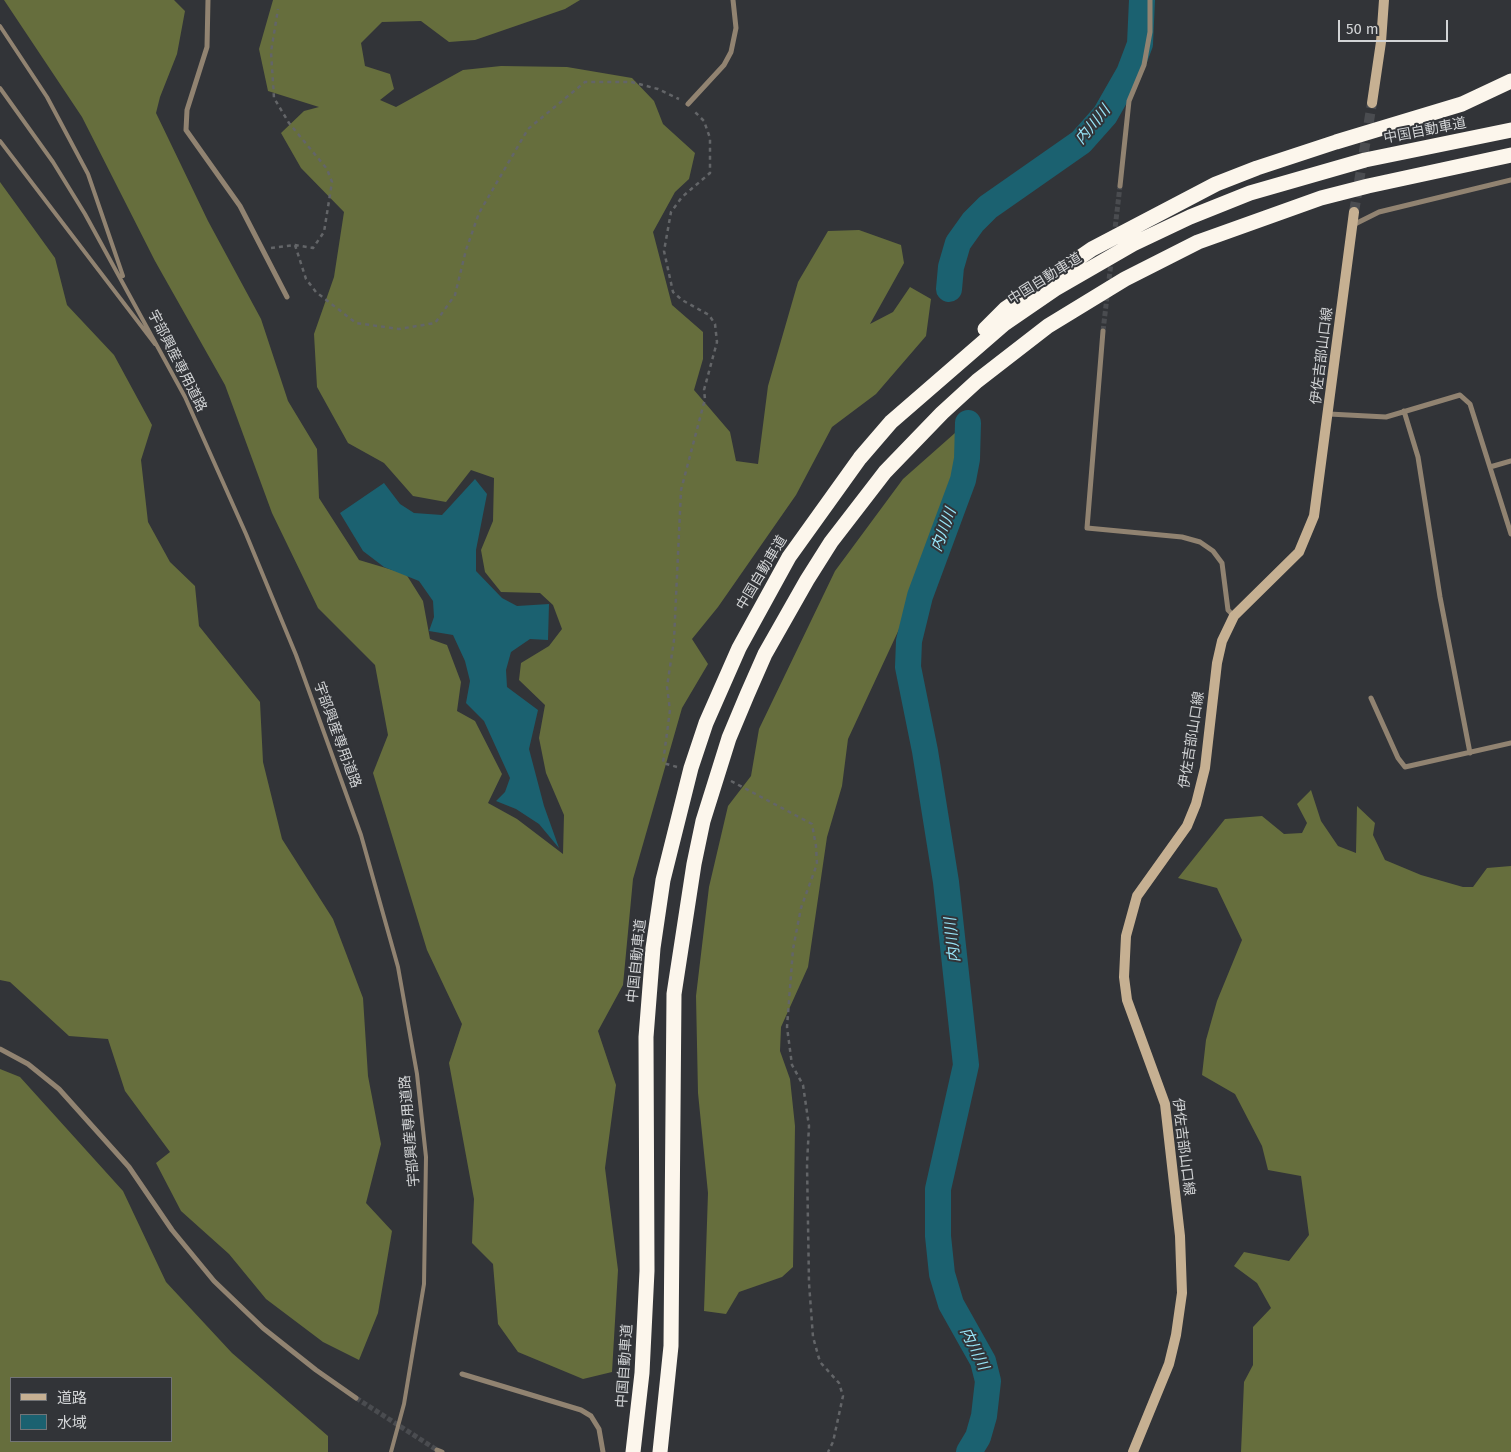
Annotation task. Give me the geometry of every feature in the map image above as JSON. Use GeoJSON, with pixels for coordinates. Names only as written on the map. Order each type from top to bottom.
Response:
{"type":"FeatureCollection","features":[{"type":"Feature","properties":{"kind":"highway"},"geometry":{"type":"LineString","coordinates":[[910,404],[1006,309],[1092,249],[1156,214],[1216,184],[1257,168],[1336,142],[1426,116],[1487,94],[1511,81]]}},
{"type":"Feature","properties":{"kind":"highway","name":"中国自動車道"},"geometry":{"type":"LineString","coordinates":[[633,1452],[642,1373],[647,1271],[646,1037],[649,990],[663,880],[679,810],[706,723],[738,648],[762,602],[789,557],[860,458],[910,404],[1004,324],[1055,289],[1134,244],[1190,217],[1250,193],[1365,160],[1511,130]]}},
{"type":"Feature","properties":{"kind":"highway"},"geometry":{"type":"LineString","coordinates":[[660,1452],[671,1346],[674,994],[679,951],[694,864],[703,821],[729,738],[746,695],[765,654],[831,542],[885,472],[942,413],[1012,353],[1048,326],[1109,288],[1198,242],[1320,198],[1511,155]]}},
{"type":"Feature","properties":{"kind":"main road"},"geometry":{"type":"LineString","coordinates":[[1372,104],[1381,42],[1384,0]]}},
{"type":"Feature","properties":{"kind":"main road","name":"伊佐吉部山口線"},"geometry":{"type":"LineString","coordinates":[[1132,1452],[1169,1364],[1176,1335],[1182,1293],[1180,1236],[1166,1104],[1128,1000],[1124,977],[1126,936],[1138,896],[1187,826],[1196,804],[1208,745],[1217,662],[1222,641],[1234,616],[1287,565],[1299,552],[1308,536],[1317,501],[1354,212]]}},
{"type":"Feature","properties":{"kind":"street"},"geometry":{"type":"LineString","coordinates":[[208,0],[207,47],[187,110],[186,130],[240,206],[287,297]]}},
{"type":"Feature","properties":{"kind":"street"},"geometry":{"type":"LineString","coordinates":[[688,104],[724,65],[731,52],[736,28],[733,0]]}},
{"type":"Feature","properties":{"kind":"street"},"geometry":{"type":"LineString","coordinates":[[1120,186],[1129,101],[1144,65],[1150,32],[1150,0]]}},
{"type":"Feature","properties":{"kind":"street"},"geometry":{"type":"LineString","coordinates":[[1352,226],[1379,212],[1511,180]]}},
{"type":"Feature","properties":{"kind":"street"},"geometry":{"type":"LineString","coordinates":[[1103,331],[1086,528],[1182,537],[1200,542],[1213,551],[1222,563],[1228,610],[1234,616]]}},
{"type":"Feature","properties":{"kind":"street"},"geometry":{"type":"LineString","coordinates":[[1329,414],[1386,417],[1460,395],[1470,404],[1511,534]]}},
{"type":"Feature","properties":{"kind":"street"},"geometry":{"type":"LineString","coordinates":[[1404,411],[1418,457],[1440,597],[1470,753]]}},
{"type":"Feature","properties":{"kind":"street"},"geometry":{"type":"LineString","coordinates":[[1490,467],[1511,461]]}},
{"type":"Feature","properties":{"kind":"street"},"geometry":{"type":"LineString","coordinates":[[1370,698],[1398,758],[1405,767],[1511,743]]}},
{"type":"Feature","properties":{"kind":"street"},"geometry":{"type":"LineString","coordinates":[[0,1050],[28,1064],[59,1089],[129,1167],[172,1230],[214,1281],[263,1328],[316,1370],[356,1398]]}},
{"type":"Feature","properties":{"kind":"street"},"geometry":{"type":"LineString","coordinates":[[462,1374],[581,1410],[591,1416],[598,1429],[603,1452]]}},
{"type":"Feature","properties":{"kind":"lane"},"geometry":{"type":"LineString","coordinates":[[0,26],[47,97],[88,174],[126,285]]}},
{"type":"Feature","properties":{"kind":"lane","name":"宇部興産専用道路"},"geometry":{"type":"LineString","coordinates":[[0,88],[53,162],[126,285],[185,397],[246,534],[296,655],[361,835],[398,967],[417,1074],[426,1156],[424,1284],[416,1344],[404,1404],[391,1452]]}},
{"type":"Feature","properties":{"kind":"lane"},"geometry":{"type":"LineString","coordinates":[[0,141],[162,354]]}},
{"type":"Feature","properties":{"kind":"path"},"geometry":{"type":"LineString","coordinates":[[263,249],[295,246],[313,248],[324,232],[332,182],[327,169],[289,123],[274,98],[271,52],[278,9]]}},
{"type":"Feature","properties":{"kind":"path"},"geometry":{"type":"LineString","coordinates":[[295,246],[306,279],[316,292],[356,323],[399,329],[435,323],[455,295],[466,250],[479,213],[509,160],[528,129],[565,96],[585,82],[630,82],[658,90],[688,104],[704,121],[710,138],[710,173],[682,197],[670,212],[664,252],[673,292],[682,300],[709,315],[715,324],[717,342],[704,390],[705,399],[681,490],[674,640],[667,687],[670,710],[663,764]]}},
{"type":"Feature","properties":{"kind":"path"},"geometry":{"type":"LineString","coordinates":[[729,780],[812,824],[816,846],[817,864],[801,908],[793,949],[787,1027],[792,1066],[803,1085],[809,1126],[807,1164],[809,1283],[813,1338],[820,1362],[839,1383],[843,1396],[833,1442],[828,1452]]}},
{"type":"Feature","properties":{"kind":"green space"},"geometry":{"type":"Polygon","coordinates":[[[4,0],[174,0],[185,11],[177,54],[160,97],[156,113],[208,221],[261,319],[288,401],[317,449],[319,498],[359,560],[406,574],[423,601],[430,639],[447,645],[461,682],[457,711],[475,721],[502,774],[488,803],[517,819],[563,854],[564,815],[546,773],[539,738],[545,705],[519,680],[521,663],[549,646],[562,629],[553,605],[540,593],[501,592],[485,572],[481,550],[493,521],[494,478],[471,470],[446,502],[413,496],[384,463],[348,443],[317,387],[314,334],[334,277],[344,212],[301,168],[281,133],[304,111],[319,107],[268,91],[259,49],[273,0],[580,0],[565,9],[475,40],[449,42],[421,21],[382,22],[361,43],[365,66],[390,74],[394,89],[380,100],[396,107],[463,70],[501,66],[567,67],[632,78],[654,101],[663,124],[695,153],[689,179],[675,192],[653,232],[672,305],[703,332],[703,359],[694,390],[730,432],[736,461],[758,464],[768,386],[798,282],[828,231],[859,230],[901,245],[904,263],[870,324],[893,312],[910,287],[931,299],[926,336],[876,394],[832,427],[796,495],[718,607],[692,639],[708,664],[682,708],[633,879],[623,985],[598,1031],[616,1085],[605,1168],[618,1270],[612,1372],[583,1379],[518,1352],[498,1324],[493,1264],[472,1243],[474,1199],[449,1063],[462,1024],[427,950],[373,773],[388,735],[375,665],[318,608],[272,513],[225,385],[155,261],[82,117],[4,0]]]}},
{"type":"Feature","properties":{"kind":"green space"},"geometry":{"type":"Polygon","coordinates":[[[0,182],[55,258],[67,305],[114,355],[152,425],[141,460],[148,522],[170,562],[195,586],[199,626],[260,702],[263,762],[282,839],[333,919],[363,998],[368,1076],[381,1144],[366,1203],[392,1231],[378,1313],[359,1360],[323,1342],[266,1299],[229,1254],[181,1211],[156,1163],[170,1152],[125,1091],[108,1039],[69,1036],[10,982],[0,980],[0,182]]]}},
{"type":"Feature","properties":{"kind":"green space"},"geometry":{"type":"Polygon","coordinates":[[[955,433],[961,454],[947,497],[901,625],[848,739],[842,786],[827,837],[808,967],[781,1027],[780,1051],[790,1079],[795,1126],[793,1267],[782,1277],[739,1292],[726,1314],[704,1311],[708,1193],[698,1093],[696,996],[709,887],[728,806],[751,776],[759,729],[835,571],[903,479],[955,433]]]}},
{"type":"Feature","properties":{"kind":"green space"},"geometry":{"type":"Polygon","coordinates":[[[1311,790],[1321,821],[1338,846],[1356,853],[1357,806],[1375,823],[1373,835],[1385,860],[1421,875],[1463,887],[1473,887],[1487,868],[1511,866],[1511,1452],[1241,1452],[1244,1382],[1253,1365],[1253,1327],[1271,1308],[1257,1283],[1234,1266],[1244,1252],[1289,1261],[1309,1235],[1301,1176],[1268,1170],[1262,1146],[1235,1094],[1202,1075],[1206,1040],[1217,1001],[1242,940],[1217,888],[1178,878],[1225,819],[1262,816],[1284,834],[1302,833],[1307,823],[1297,804],[1311,790]]]}},
{"type":"Feature","properties":{"kind":"green space"},"geometry":{"type":"Polygon","coordinates":[[[0,1069],[20,1077],[123,1191],[166,1282],[232,1353],[328,1436],[328,1452],[0,1452],[0,1069]]]}},
{"type":"Feature","properties":{"kind":"water"},"geometry":{"type":"Polygon","coordinates":[[[475,479],[487,494],[476,550],[476,571],[502,598],[517,606],[549,604],[548,640],[530,639],[511,652],[506,670],[507,687],[538,710],[529,749],[544,806],[559,848],[539,824],[516,809],[496,801],[505,792],[510,778],[484,721],[466,703],[470,681],[465,661],[453,635],[429,631],[434,617],[433,601],[419,581],[384,567],[363,551],[340,513],[384,483],[400,504],[414,513],[442,515],[475,479]]]}},
{"type":"Feature","properties":{"kind":"waterway","name":"内川川"},"geometry":{"type":"LineString","coordinates":[[949,289],[951,267],[958,243],[973,222],[988,207],[1081,142],[1105,115],[1129,73],[1140,44],[1142,0]]}},
{"type":"Feature","properties":{"kind":"waterway","name":"内川川"},"geometry":{"type":"LineString","coordinates":[[968,423],[967,459],[963,480],[920,596],[909,641],[908,667],[925,751],[946,882],[966,1065],[938,1189],[938,1236],[942,1274],[951,1304],[983,1361],[988,1381],[984,1416],[978,1437],[969,1452]]}},
{"type":"Feature","properties":{"kind":"tunnel"},"geometry":{"type":"LineString","coordinates":[[1354,212],[1372,103]]}},
{"type":"Feature","properties":{"kind":"tunnel"},"geometry":{"type":"LineString","coordinates":[[1103,331],[1120,186]]}},
{"type":"Feature","properties":{"kind":"tunnel"},"geometry":{"type":"LineString","coordinates":[[356,1398],[437,1450]]}}]}
